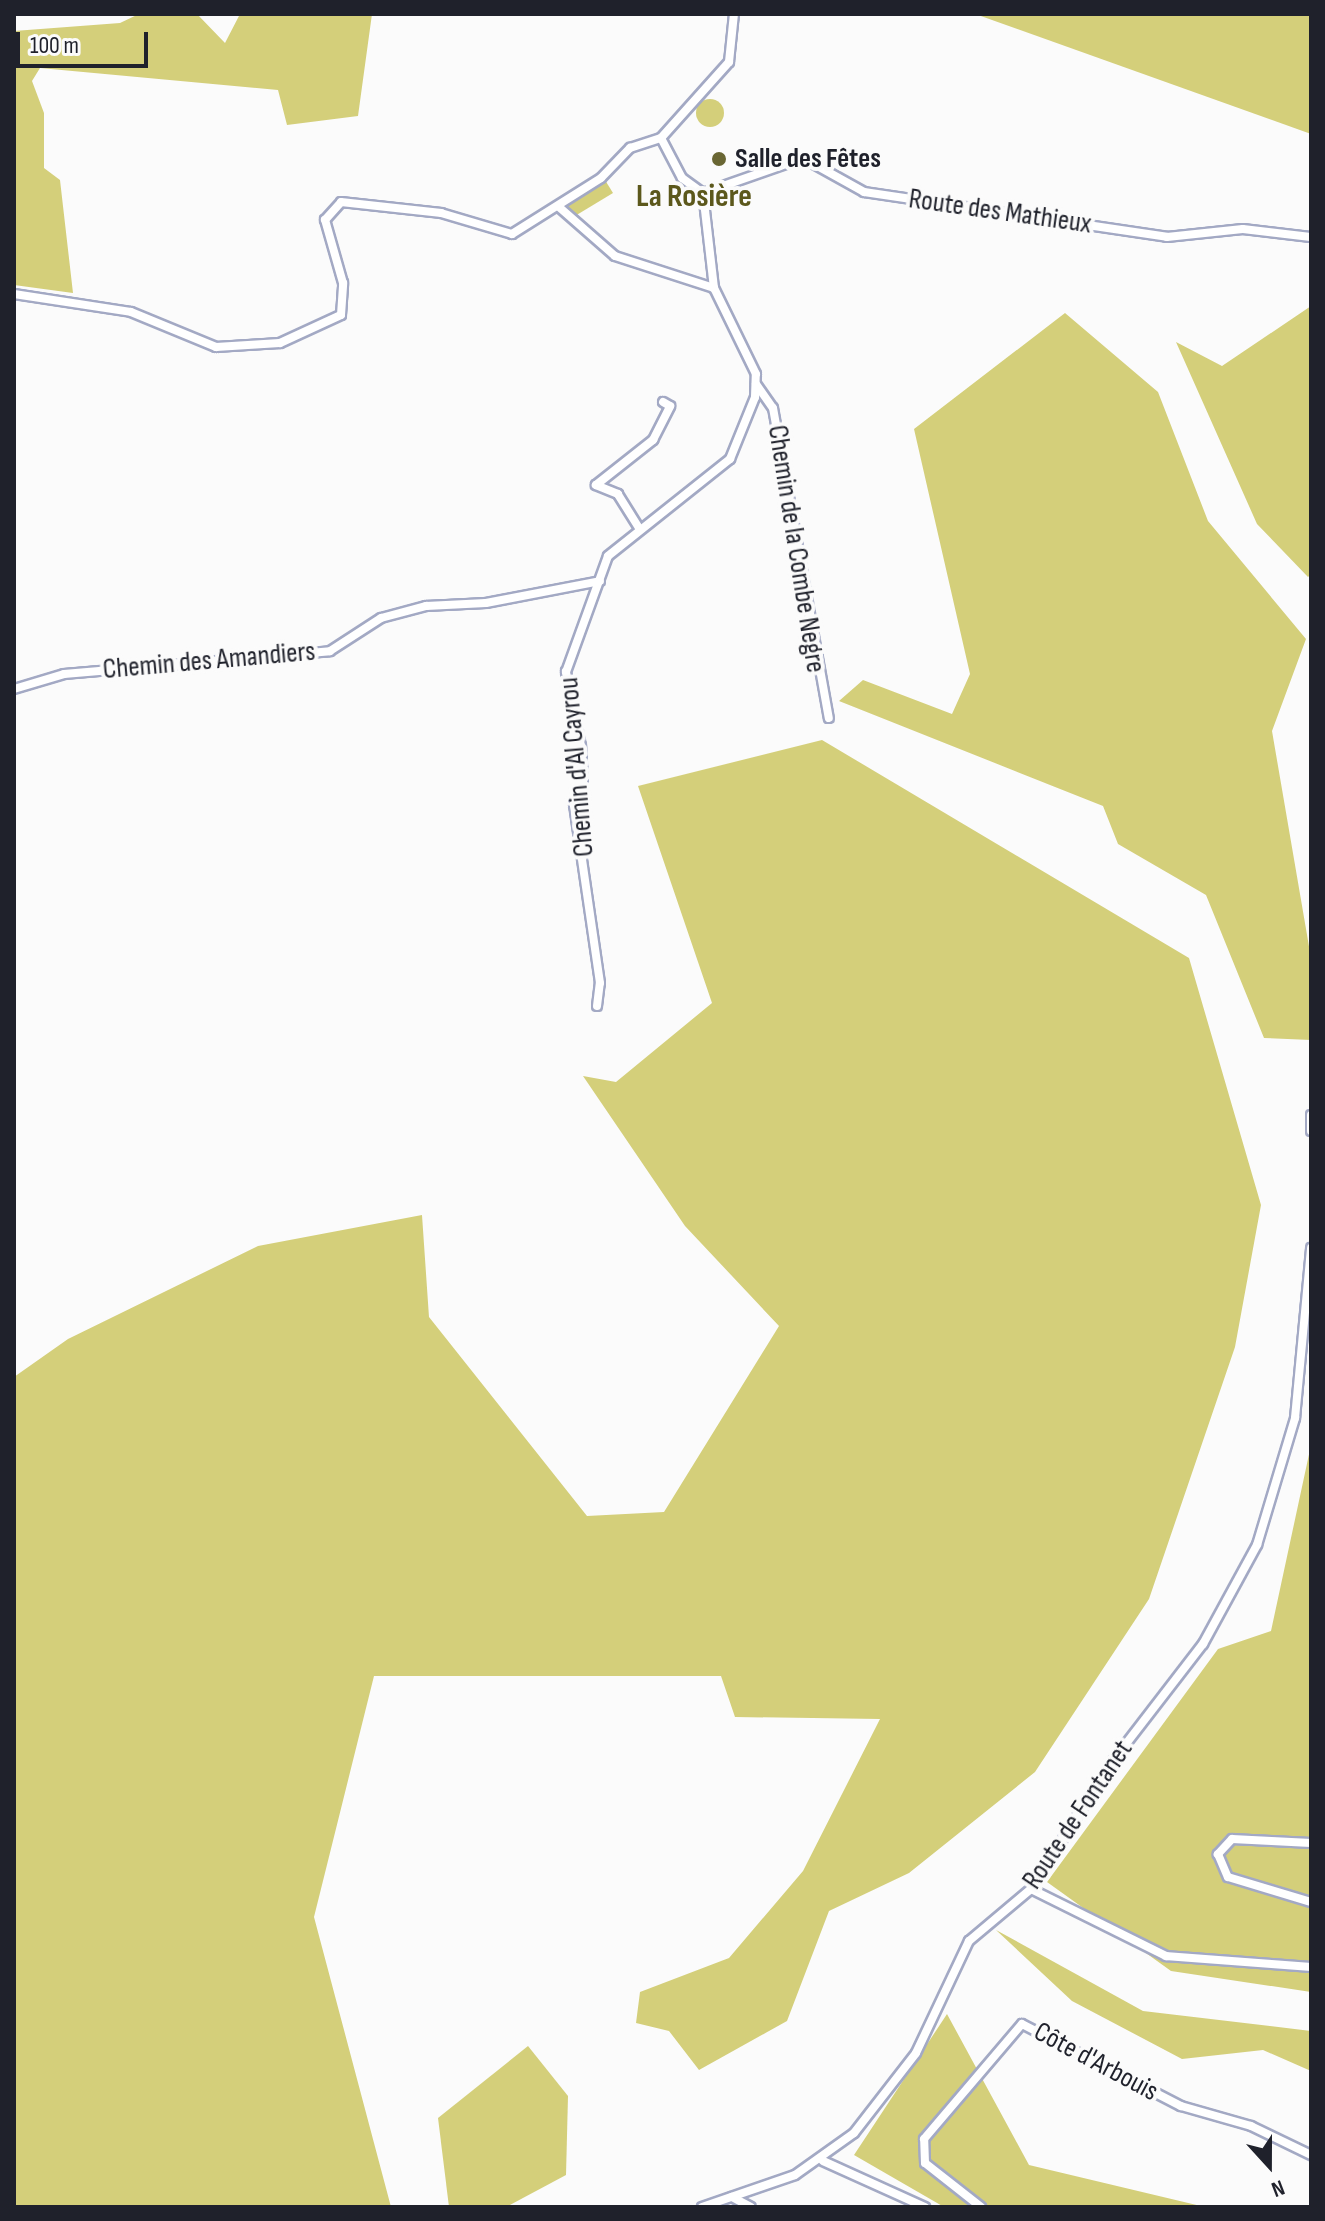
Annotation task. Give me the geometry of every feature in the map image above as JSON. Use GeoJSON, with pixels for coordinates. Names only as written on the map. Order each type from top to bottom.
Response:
{"type":"FeatureCollection","features":[{"type":"Feature","properties":{"kind":"street"},"geometry":{"type":"LineString","coordinates":[[14,294],[131,312],[216,347],[280,343],[341,315],[343,283],[325,220],[341,202],[441,213],[504,234],[559,207],[630,148],[661,138],[729,62],[734,14]]}},
{"type":"Feature","properties":{"kind":"street"},"geometry":{"type":"LineString","coordinates":[[600,581],[620,540],[703,487],[730,459],[748,425],[756,384],[714,288],[703,193],[682,178],[661,138]]}},
{"type":"Feature","properties":{"kind":"street","name":"Route des Mathieux"},"geometry":{"type":"LineString","coordinates":[[703,193],[803,158],[850,188],[879,194],[1167,237],[1243,229],[1311,237]]}},
{"type":"Feature","properties":{"kind":"street"},"geometry":{"type":"LineString","coordinates":[[559,207],[615,256],[714,288]]}},
{"type":"Feature","properties":{"kind":"street","name":"Chemin de la Combe Negre"},"geometry":{"type":"LineString","coordinates":[[756,384],[773,408],[829,718]]}},
{"type":"Feature","properties":{"kind":"street"},"geometry":{"type":"LineString","coordinates":[[639,528],[618,494],[596,485],[653,440],[670,406],[663,402]]}},
{"type":"Feature","properties":{"kind":"street","name":"Chemin des Amandiers"},"geometry":{"type":"LineString","coordinates":[[14,689],[64,674],[330,651],[381,618],[426,606],[486,603],[600,581]]}},
{"type":"Feature","properties":{"kind":"street","name":"Chemin d'Al Cayrou"},"geometry":{"type":"LineString","coordinates":[[597,1006],[600,983],[574,805],[583,782],[581,746],[566,672],[600,581]]}},
{"type":"Feature","properties":{"kind":"street"},"geometry":{"type":"LineString","coordinates":[[1311,1115],[1311,1131]]}},
{"type":"Feature","properties":{"kind":"street"},"geometry":{"type":"LineString","coordinates":[[1307,1357],[1311,1248]]}},
{"type":"Feature","properties":{"kind":"street","name":"Route de Fontanet"},"geometry":{"type":"LineString","coordinates":[[702,2207],[823,2161],[916,2053],[969,1941],[1031,1889],[1233,1595],[1281,1469],[1307,1357]]}},
{"type":"Feature","properties":{"kind":"street"},"geometry":{"type":"LineString","coordinates":[[1311,1843],[1232,1839],[1218,1854],[1228,1877],[1311,1902]]}},
{"type":"Feature","properties":{"kind":"street"},"geometry":{"type":"LineString","coordinates":[[1031,1889],[1067,1903],[1166,1956],[1311,1967]]}},
{"type":"Feature","properties":{"kind":"street","name":"Côte d'Arbouis"},"geometry":{"type":"LineString","coordinates":[[981,2207],[925,2163],[924,2139],[1022,2024],[1168,2100],[1311,2155]]}},
{"type":"Feature","properties":{"kind":"street"},"geometry":{"type":"LineString","coordinates":[[823,2161],[925,2207]]}},
{"type":"Feature","properties":{"kind":"street"},"geometry":{"type":"LineString","coordinates":[[732,2197],[751,2207]]}},
{"type":"Feature","properties":{"kind":"shaded area"},"geometry":{"type":"Polygon","coordinates":[[[139,14],[197,14],[225,43],[240,14],[372,14],[358,116],[287,125],[278,90],[40,68],[32,81],[44,113],[44,168],[60,180],[73,293],[14,285],[14,31],[120,23],[139,14]]]}},
{"type":"Feature","properties":{"kind":"shaded area"},"geometry":{"type":"Polygon","coordinates":[[[979,14],[1311,14],[1311,134],[978,15],[979,14]]]}},
{"type":"Feature","properties":{"kind":"shaded area"},"geometry":{"type":"Polygon","coordinates":[[[710,99],[720,103],[724,113],[720,123],[710,127],[700,123],[696,113],[700,103],[710,99]]]}},
{"type":"Feature","properties":{"kind":"shaded area"},"geometry":{"type":"Polygon","coordinates":[[[605,180],[613,193],[570,219],[563,209],[605,180]]]}},
{"type":"Feature","properties":{"kind":"shaded area"},"geometry":{"type":"Polygon","coordinates":[[[1311,306],[1311,574],[1308,577],[1257,524],[1176,342],[1222,366],[1311,306]]]}},
{"type":"Feature","properties":{"kind":"shaded area"},"geometry":{"type":"Polygon","coordinates":[[[1065,313],[1158,392],[1208,521],[1306,639],[1272,731],[1311,958],[1311,1040],[1264,1038],[1206,895],[1118,844],[1103,806],[839,701],[863,680],[952,714],[970,674],[914,429],[1065,313]]]}},
{"type":"Feature","properties":{"kind":"shaded area"},"geometry":{"type":"Polygon","coordinates":[[[822,740],[1189,958],[1261,1205],[1235,1347],[1149,1599],[1035,1772],[909,1873],[829,1911],[787,2021],[699,2070],[669,2031],[636,2023],[640,1992],[729,1958],[803,1871],[880,1719],[735,1717],[721,1676],[374,1676],[314,1917],[391,2207],[14,2207],[14,1377],[68,1339],[258,1246],[422,1215],[429,1317],[587,1516],[664,1512],[779,1326],[685,1226],[583,1076],[616,1082],[712,1003],[638,786],[822,740]]]}},
{"type":"Feature","properties":{"kind":"shaded area"},"geometry":{"type":"Polygon","coordinates":[[[1311,1445],[1311,1992],[1171,1971],[1047,1882],[1218,1649],[1271,1631],[1311,1445]]]}},
{"type":"Feature","properties":{"kind":"shaded area"},"geometry":{"type":"Polygon","coordinates":[[[996,1930],[1143,2011],[1311,2031],[1311,2071],[1263,2050],[1182,2059],[1072,2001],[996,1930]]]}},
{"type":"Feature","properties":{"kind":"shaded area"},"geometry":{"type":"Polygon","coordinates":[[[947,2014],[1029,2165],[1205,2207],[944,2207],[854,2155],[947,2014]]]}},
{"type":"Feature","properties":{"kind":"shaded area"},"geometry":{"type":"Polygon","coordinates":[[[528,2046],[568,2096],[566,2175],[506,2207],[449,2207],[438,2118],[528,2046]]]}},
{"type":"Feature","properties":{"kind":"place","name":"Salle des Fêtes"},"geometry":{"type":"Point","coordinates":[719,159]}},
{"type":"Feature","properties":{"kind":"district","name":"La Rosière"},"geometry":{"type":"Point","coordinates":[694,197]}}]}
